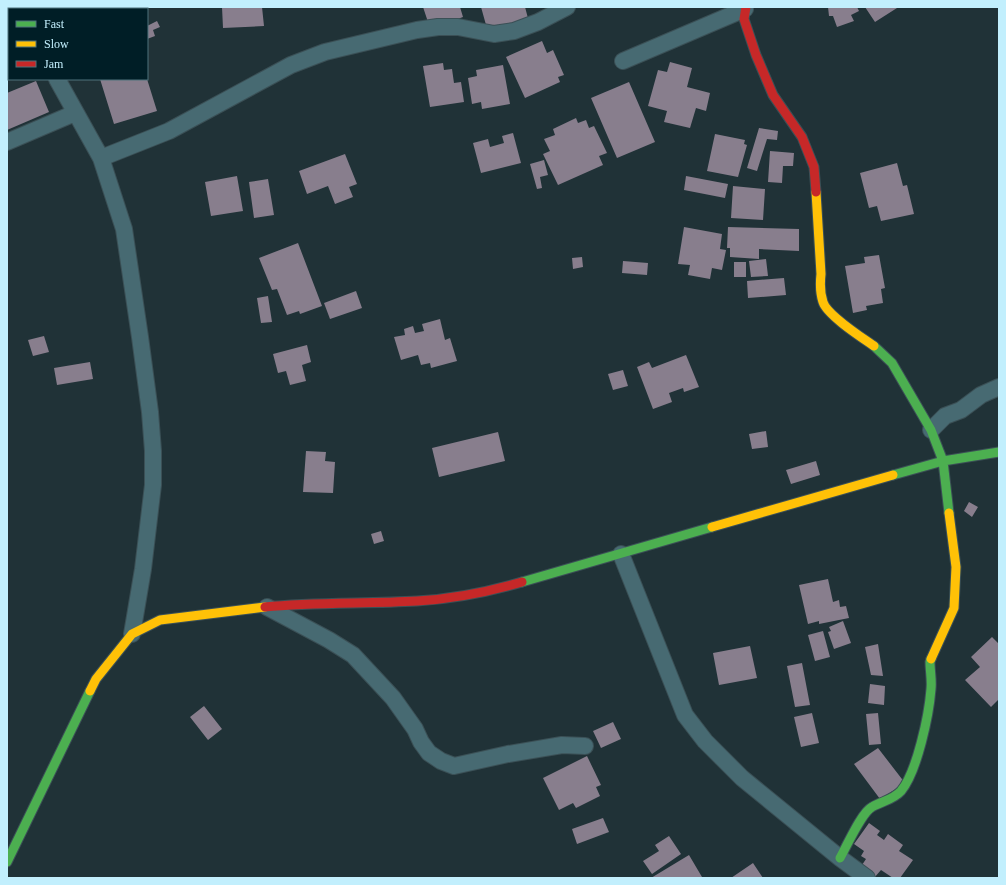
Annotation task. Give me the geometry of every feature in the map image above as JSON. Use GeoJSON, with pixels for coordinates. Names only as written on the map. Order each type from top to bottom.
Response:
{"type":"FeatureCollection","features":[{"type":"Feature","properties":{"kind":"street"},"geometry":{"type":"LineString","coordinates":[[102,158],[169,131],[291,65],[325,52],[417,30],[438,27],[458,27],[494,34],[514,30],[538,22],[567,7]]}},
{"type":"Feature","properties":{"kind":"street"},"geometry":{"type":"LineString","coordinates":[[623,61],[746,8]]}},
{"type":"Feature","properties":{"kind":"street"},"geometry":{"type":"LineString","coordinates":[[746,8],[744,19],[756,55],[773,95],[802,137],[814,167],[819,231],[821,274],[820,287],[823,303],[838,320],[879,350],[892,362],[931,430],[943,461],[956,568],[954,608],[930,662],[931,690],[926,723],[912,774],[893,798],[871,807],[864,814],[840,858]]}},
{"type":"Feature","properties":{"kind":"street"},"geometry":{"type":"LineString","coordinates":[[58,80],[102,158],[124,229],[142,352],[150,412],[153,451],[153,484],[143,569],[132,634]]}},
{"type":"Feature","properties":{"kind":"street"},"geometry":{"type":"LineString","coordinates":[[7,142],[75,113]]}},
{"type":"Feature","properties":{"kind":"street"},"geometry":{"type":"LineString","coordinates":[[931,430],[946,416],[961,410],[981,394],[999,387]]}},
{"type":"Feature","properties":{"kind":"street"},"geometry":{"type":"LineString","coordinates":[[7,862],[96,679],[132,634],[160,620],[267,607],[418,601],[492,591],[775,508],[943,461],[999,452]]}},
{"type":"Feature","properties":{"kind":"street"},"geometry":{"type":"LineString","coordinates":[[621,554],[685,715],[705,741],[742,778],[840,858],[867,878]]}},
{"type":"Feature","properties":{"kind":"street"},"geometry":{"type":"LineString","coordinates":[[267,607],[329,640],[353,655],[393,698],[429,753],[441,761],[454,766],[508,754],[562,745],[586,746]]}},
{"type":"Feature","properties":{"kind":"building"},"geometry":{"type":"Polygon","coordinates":[[[222,7],[262,7],[264,26],[223,28],[222,7]]]}},
{"type":"Feature","properties":{"kind":"building"},"geometry":{"type":"Polygon","coordinates":[[[423,7],[460,7],[463,17],[444,24],[442,18],[428,22],[423,7]]]}},
{"type":"Feature","properties":{"kind":"building"},"geometry":{"type":"Polygon","coordinates":[[[481,7],[525,7],[529,22],[488,32],[481,7]]]}},
{"type":"Feature","properties":{"kind":"building"},"geometry":{"type":"Polygon","coordinates":[[[828,7],[857,7],[859,11],[851,15],[854,21],[837,27],[833,16],[829,16],[828,7]]]}},
{"type":"Feature","properties":{"kind":"building"},"geometry":{"type":"Polygon","coordinates":[[[865,7],[896,7],[897,8],[875,22],[865,7]]]}},
{"type":"Feature","properties":{"kind":"building"},"geometry":{"type":"Polygon","coordinates":[[[157,21],[160,27],[153,30],[155,36],[148,39],[148,26],[157,21]]]}},
{"type":"Feature","properties":{"kind":"building"},"geometry":{"type":"Polygon","coordinates":[[[542,41],[547,53],[553,50],[564,75],[558,77],[560,82],[525,98],[506,57],[542,41]]]}},
{"type":"Feature","properties":{"kind":"building"},"geometry":{"type":"Polygon","coordinates":[[[670,62],[692,68],[687,87],[710,93],[706,111],[696,108],[690,128],[664,122],[667,111],[648,106],[658,70],[667,72],[670,62]]]}},
{"type":"Feature","properties":{"kind":"building"},"geometry":{"type":"Polygon","coordinates":[[[443,63],[444,70],[452,69],[454,83],[461,82],[464,102],[430,107],[423,66],[443,63]]]}},
{"type":"Feature","properties":{"kind":"building"},"geometry":{"type":"Polygon","coordinates":[[[503,65],[510,104],[482,109],[481,102],[472,104],[468,78],[477,76],[476,70],[503,65]]]}},
{"type":"Feature","properties":{"kind":"building"},"geometry":{"type":"Polygon","coordinates":[[[100,80],[147,80],[157,111],[114,124],[100,80]]]}},
{"type":"Feature","properties":{"kind":"building"},"geometry":{"type":"Polygon","coordinates":[[[36,81],[49,112],[7,130],[7,93],[36,81]]]}},
{"type":"Feature","properties":{"kind":"building"},"geometry":{"type":"Polygon","coordinates":[[[629,82],[655,142],[617,158],[591,98],[629,82]]]}},
{"type":"Feature","properties":{"kind":"building"},"geometry":{"type":"Polygon","coordinates":[[[576,118],[578,123],[586,120],[589,128],[594,126],[607,153],[599,156],[603,165],[558,185],[543,154],[550,151],[544,139],[555,135],[553,129],[576,118]]]}},
{"type":"Feature","properties":{"kind":"building"},"geometry":{"type":"Polygon","coordinates":[[[759,128],[778,131],[777,140],[767,139],[757,171],[747,168],[759,128]]]}},
{"type":"Feature","properties":{"kind":"building"},"geometry":{"type":"Polygon","coordinates":[[[513,133],[521,163],[481,173],[473,143],[488,139],[490,147],[504,143],[502,136],[513,133]]]}},
{"type":"Feature","properties":{"kind":"building"},"geometry":{"type":"Polygon","coordinates":[[[715,134],[745,140],[744,144],[747,145],[738,177],[707,171],[715,134]]]}},
{"type":"Feature","properties":{"kind":"building"},"geometry":{"type":"Polygon","coordinates":[[[770,151],[794,153],[793,166],[783,166],[782,183],[768,182],[770,151]]]}},
{"type":"Feature","properties":{"kind":"building"},"geometry":{"type":"Polygon","coordinates":[[[345,154],[357,184],[349,187],[353,197],[335,204],[328,186],[307,194],[299,171],[345,154]]]}},
{"type":"Feature","properties":{"kind":"building"},"geometry":{"type":"Polygon","coordinates":[[[544,160],[548,175],[540,177],[542,188],[537,189],[530,164],[544,160]]]}},
{"type":"Feature","properties":{"kind":"building"},"geometry":{"type":"Polygon","coordinates":[[[897,163],[903,186],[907,185],[914,214],[881,221],[877,206],[869,208],[860,173],[897,163]]]}},
{"type":"Feature","properties":{"kind":"building"},"geometry":{"type":"Polygon","coordinates":[[[237,176],[243,211],[211,216],[205,182],[237,176]]]}},
{"type":"Feature","properties":{"kind":"building"},"geometry":{"type":"Polygon","coordinates":[[[686,176],[728,184],[725,198],[684,190],[686,176]]]}},
{"type":"Feature","properties":{"kind":"building"},"geometry":{"type":"Polygon","coordinates":[[[268,179],[274,215],[254,218],[249,182],[268,179]]]}},
{"type":"Feature","properties":{"kind":"building"},"geometry":{"type":"Polygon","coordinates":[[[733,186],[765,189],[763,220],[731,218],[733,186]]]}},
{"type":"Feature","properties":{"kind":"building"},"geometry":{"type":"Polygon","coordinates":[[[684,227],[722,234],[720,249],[726,250],[722,270],[712,268],[710,279],[688,275],[690,265],[678,264],[684,227]]]}},
{"type":"Feature","properties":{"kind":"building"},"geometry":{"type":"Polygon","coordinates":[[[728,227],[799,229],[799,251],[759,249],[759,259],[730,257],[730,248],[727,248],[728,227]]]}},
{"type":"Feature","properties":{"kind":"building"},"geometry":{"type":"Polygon","coordinates":[[[298,243],[322,306],[300,314],[299,311],[287,315],[277,289],[272,290],[259,258],[298,243]]]}},
{"type":"Feature","properties":{"kind":"building"},"geometry":{"type":"Polygon","coordinates":[[[879,255],[885,288],[881,289],[883,303],[866,306],[867,310],[853,313],[845,266],[865,263],[864,257],[879,255]]]}},
{"type":"Feature","properties":{"kind":"building"},"geometry":{"type":"Polygon","coordinates":[[[582,257],[583,267],[573,269],[572,258],[582,257]]]}},
{"type":"Feature","properties":{"kind":"building"},"geometry":{"type":"Polygon","coordinates":[[[766,259],[768,276],[751,277],[749,261],[766,259]]]}},
{"type":"Feature","properties":{"kind":"building"},"geometry":{"type":"Polygon","coordinates":[[[623,261],[648,263],[647,275],[622,273],[623,261]]]}},
{"type":"Feature","properties":{"kind":"building"},"geometry":{"type":"Polygon","coordinates":[[[734,262],[746,262],[746,277],[734,277],[734,262]]]}},
{"type":"Feature","properties":{"kind":"building"},"geometry":{"type":"Polygon","coordinates":[[[784,278],[786,295],[748,298],[747,281],[784,278]]]}},
{"type":"Feature","properties":{"kind":"building"},"geometry":{"type":"Polygon","coordinates":[[[356,291],[362,308],[330,319],[324,303],[356,291]]]}},
{"type":"Feature","properties":{"kind":"building"},"geometry":{"type":"Polygon","coordinates":[[[268,296],[272,322],[261,323],[257,298],[268,296]]]}},
{"type":"Feature","properties":{"kind":"building"},"geometry":{"type":"Polygon","coordinates":[[[440,319],[445,340],[450,338],[457,361],[431,368],[430,363],[421,365],[418,355],[401,360],[394,337],[405,335],[404,329],[413,326],[415,333],[424,331],[422,324],[440,319]]]}},
{"type":"Feature","properties":{"kind":"building"},"geometry":{"type":"Polygon","coordinates":[[[44,336],[49,352],[33,356],[28,340],[44,336]]]}},
{"type":"Feature","properties":{"kind":"building"},"geometry":{"type":"Polygon","coordinates":[[[307,345],[311,362],[302,365],[306,381],[290,385],[286,371],[278,373],[273,354],[307,345]]]}},
{"type":"Feature","properties":{"kind":"building"},"geometry":{"type":"Polygon","coordinates":[[[686,355],[699,387],[684,392],[683,388],[669,393],[672,402],[653,409],[637,367],[649,362],[652,368],[686,355]]]}},
{"type":"Feature","properties":{"kind":"building"},"geometry":{"type":"Polygon","coordinates":[[[90,362],[93,379],[57,385],[54,368],[90,362]]]}},
{"type":"Feature","properties":{"kind":"building"},"geometry":{"type":"Polygon","coordinates":[[[623,370],[628,386],[613,390],[608,374],[623,370]]]}},
{"type":"Feature","properties":{"kind":"building"},"geometry":{"type":"Polygon","coordinates":[[[766,431],[768,447],[752,449],[749,434],[766,431]]]}},
{"type":"Feature","properties":{"kind":"building"},"geometry":{"type":"Polygon","coordinates":[[[498,432],[505,461],[439,477],[432,448],[498,432]]]}},
{"type":"Feature","properties":{"kind":"building"},"geometry":{"type":"Polygon","coordinates":[[[306,451],[326,452],[325,461],[335,462],[333,493],[303,492],[306,451]]]}},
{"type":"Feature","properties":{"kind":"building"},"geometry":{"type":"Polygon","coordinates":[[[816,461],[820,475],[791,484],[786,470],[816,461]]]}},
{"type":"Feature","properties":{"kind":"building"},"geometry":{"type":"Polygon","coordinates":[[[969,502],[978,507],[972,517],[964,511],[969,502]]]}},
{"type":"Feature","properties":{"kind":"building"},"geometry":{"type":"Polygon","coordinates":[[[381,531],[384,541],[374,544],[371,534],[381,531]]]}},
{"type":"Feature","properties":{"kind":"building"},"geometry":{"type":"Polygon","coordinates":[[[828,579],[833,602],[839,600],[840,607],[846,606],[849,618],[819,624],[819,621],[808,624],[799,585],[828,579]]]}},
{"type":"Feature","properties":{"kind":"building"},"geometry":{"type":"Polygon","coordinates":[[[843,621],[851,643],[834,649],[828,632],[831,631],[829,627],[843,621]]]}},
{"type":"Feature","properties":{"kind":"building"},"geometry":{"type":"Polygon","coordinates":[[[823,631],[830,657],[815,661],[808,635],[823,631]]]}},
{"type":"Feature","properties":{"kind":"building"},"geometry":{"type":"Polygon","coordinates":[[[992,637],[999,644],[999,699],[991,707],[965,680],[980,667],[971,657],[992,637]]]}},
{"type":"Feature","properties":{"kind":"building"},"geometry":{"type":"Polygon","coordinates":[[[878,644],[883,676],[871,675],[865,647],[878,644]]]}},
{"type":"Feature","properties":{"kind":"building"},"geometry":{"type":"Polygon","coordinates":[[[750,646],[757,678],[719,685],[713,653],[750,646]]]}},
{"type":"Feature","properties":{"kind":"building"},"geometry":{"type":"Polygon","coordinates":[[[802,663],[810,705],[795,707],[787,666],[802,663]]]}},
{"type":"Feature","properties":{"kind":"building"},"geometry":{"type":"Polygon","coordinates":[[[870,684],[885,686],[884,705],[868,703],[870,684]]]}},
{"type":"Feature","properties":{"kind":"building"},"geometry":{"type":"Polygon","coordinates":[[[204,706],[222,729],[208,740],[190,717],[204,706]]]}},
{"type":"Feature","properties":{"kind":"building"},"geometry":{"type":"Polygon","coordinates":[[[812,713],[819,743],[801,747],[794,717],[812,713]]]}},
{"type":"Feature","properties":{"kind":"building"},"geometry":{"type":"Polygon","coordinates":[[[878,713],[881,744],[869,745],[866,714],[878,713]]]}},
{"type":"Feature","properties":{"kind":"building"},"geometry":{"type":"Polygon","coordinates":[[[613,722],[621,739],[601,748],[593,731],[613,722]]]}},
{"type":"Feature","properties":{"kind":"building"},"geometry":{"type":"Polygon","coordinates":[[[878,748],[905,783],[880,799],[854,764],[878,748]]]}},
{"type":"Feature","properties":{"kind":"building"},"geometry":{"type":"Polygon","coordinates":[[[587,756],[601,785],[596,787],[600,796],[576,808],[573,803],[559,810],[543,778],[587,756]]]}},
{"type":"Feature","properties":{"kind":"building"},"geometry":{"type":"Polygon","coordinates":[[[603,818],[609,832],[577,844],[572,829],[603,818]]]}},
{"type":"Feature","properties":{"kind":"building"},"geometry":{"type":"Polygon","coordinates":[[[869,823],[880,831],[877,835],[884,840],[888,834],[903,845],[899,851],[913,860],[900,878],[893,878],[881,870],[874,878],[860,868],[866,859],[861,856],[864,851],[854,844],[869,823]]]}},
{"type":"Feature","properties":{"kind":"building"},"geometry":{"type":"Polygon","coordinates":[[[669,836],[681,854],[652,874],[643,861],[659,851],[655,845],[669,836]]]}},
{"type":"Feature","properties":{"kind":"building"},"geometry":{"type":"Polygon","coordinates":[[[689,855],[702,877],[651,878],[689,855]]]}},
{"type":"Feature","properties":{"kind":"building"},"geometry":{"type":"Polygon","coordinates":[[[753,863],[763,878],[731,878],[753,863]]]}},
{"type":"Feature","properties":{"kind":"traffic: fast"},"geometry":{"type":"LineString","coordinates":[[874,346],[892,363],[931,430],[943,461],[949,513]]}},
{"type":"Feature","properties":{"kind":"traffic: fast"},"geometry":{"type":"LineString","coordinates":[[893,475],[943,461],[999,452]]}},
{"type":"Feature","properties":{"kind":"traffic: fast"},"geometry":{"type":"LineString","coordinates":[[522,582],[712,527]]}},
{"type":"Feature","properties":{"kind":"traffic: fast"},"geometry":{"type":"LineString","coordinates":[[840,858],[863,816],[868,810],[898,794],[907,782],[917,757],[928,713],[931,686],[931,659]]}},
{"type":"Feature","properties":{"kind":"traffic: fast"},"geometry":{"type":"LineString","coordinates":[[7,862],[90,691]]}},
{"type":"Feature","properties":{"kind":"traffic: slow"},"geometry":{"type":"LineString","coordinates":[[816,192],[821,274],[820,288],[823,302],[837,319],[874,346]]}},
{"type":"Feature","properties":{"kind":"traffic: slow"},"geometry":{"type":"LineString","coordinates":[[712,527],[893,475]]}},
{"type":"Feature","properties":{"kind":"traffic: slow"},"geometry":{"type":"LineString","coordinates":[[931,659],[954,608],[956,567],[949,513]]}},
{"type":"Feature","properties":{"kind":"traffic: slow"},"geometry":{"type":"LineString","coordinates":[[90,691],[96,679],[132,634],[160,620],[265,607]]}},
{"type":"Feature","properties":{"kind":"traffic: jam"},"geometry":{"type":"LineString","coordinates":[[746,7],[744,19],[756,55],[773,95],[802,137],[814,167],[816,192]]}},
{"type":"Feature","properties":{"kind":"traffic: jam"},"geometry":{"type":"LineString","coordinates":[[265,607],[303,604],[398,602],[443,599],[496,589],[522,582]]}}]}
